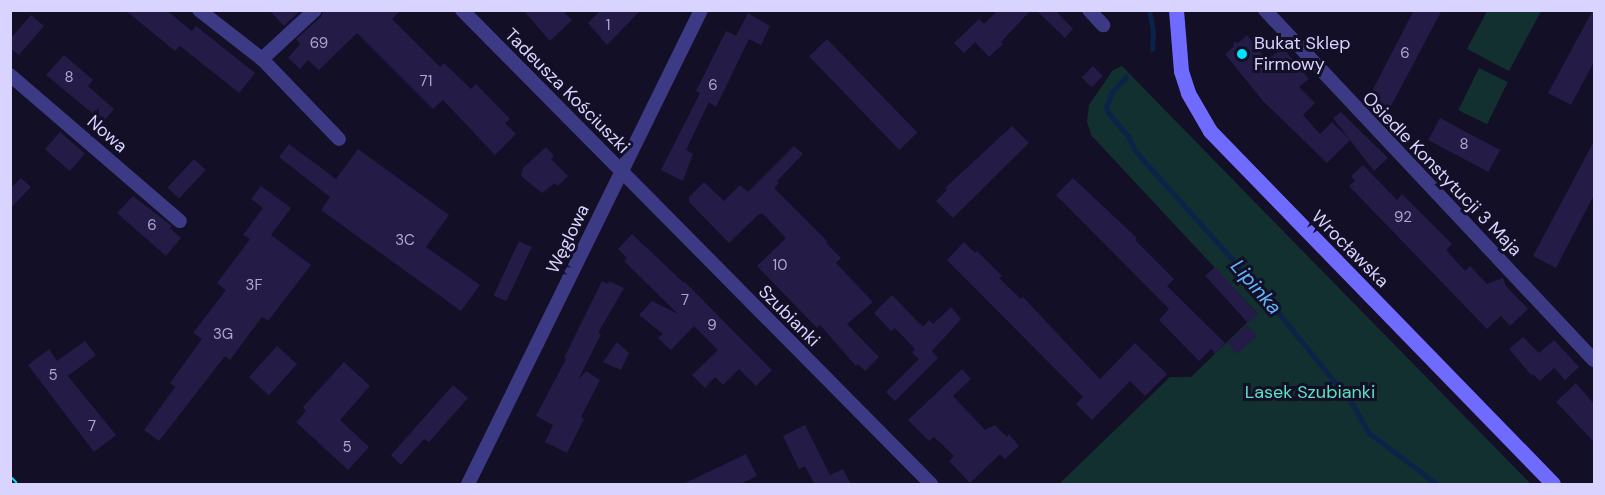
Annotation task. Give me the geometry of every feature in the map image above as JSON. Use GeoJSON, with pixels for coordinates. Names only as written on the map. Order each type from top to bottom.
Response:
{"type":"FeatureCollection","features":[{"type":"Feature","properties":{"kind":"street"},"geometry":{"type":"LineString","coordinates":[[199,10],[262,59],[339,139]]}},
{"type":"Feature","properties":{"kind":"street"},"geometry":{"type":"LineString","coordinates":[[262,59],[315,10]]}},
{"type":"Feature","properties":{"kind":"street","name":"Tadeusza Kościuszki"},"geometry":{"type":"LineString","coordinates":[[462,10],[622,172]]}},
{"type":"Feature","properties":{"kind":"street","name":"Węglowa"},"geometry":{"type":"LineString","coordinates":[[468,484],[702,10]]}},
{"type":"Feature","properties":{"kind":"street"},"geometry":{"type":"LineString","coordinates":[[1089,10],[1103,25]]}},
{"type":"Feature","properties":{"kind":"street","name":"Wrocławska"},"geometry":{"type":"LineString","coordinates":[[1176,10],[1181,71],[1198,114],[1210,131],[1553,484]]}},
{"type":"Feature","properties":{"kind":"street","name":"Osiedle Konstytucji 3 Maja"},"geometry":{"type":"LineString","coordinates":[[1265,10],[1340,93],[1594,360]]}},
{"type":"Feature","properties":{"kind":"street","name":"Nowa"},"geometry":{"type":"LineString","coordinates":[[10,75],[180,221]]}},
{"type":"Feature","properties":{"kind":"street","name":"Szubianki"},"geometry":{"type":"LineString","coordinates":[[622,172],[931,484]]}},
{"type":"Feature","properties":{"kind":"green space"},"geometry":{"type":"Polygon","coordinates":[[[1487,11],[1541,11],[1509,71],[1467,49],[1487,11]]]}},
{"type":"Feature","properties":{"kind":"green space","name":"Lasek Szubianki"},"geometry":{"type":"Polygon","coordinates":[[[1122,66],[1531,484],[1059,484],[1170,377],[1191,377],[1257,313],[1091,135],[1087,121],[1089,105],[1113,70],[1122,66]]]}},
{"type":"Feature","properties":{"kind":"green space"},"geometry":{"type":"Polygon","coordinates":[[[1479,68],[1508,82],[1487,124],[1458,110],[1479,68]]]}},
{"type":"Feature","properties":{"kind":"building"},"geometry":{"type":"Polygon","coordinates":[[[125,10],[166,10],[192,31],[196,26],[255,73],[239,93],[180,46],[175,51],[125,10]]]}},
{"type":"Feature","properties":{"kind":"building"},"geometry":{"type":"Polygon","coordinates":[[[269,10],[301,10],[284,26],[269,10]]]}},
{"type":"Feature","properties":{"kind":"building"},"geometry":{"type":"Polygon","coordinates":[[[324,10],[401,10],[392,19],[440,67],[444,63],[471,89],[476,84],[510,119],[505,123],[516,134],[495,155],[443,100],[433,109],[357,33],[319,70],[308,60],[300,69],[288,58],[300,44],[296,39],[321,17],[324,10]]]}},
{"type":"Feature","properties":{"kind":"building"},"geometry":{"type":"Polygon","coordinates":[[[523,10],[562,10],[572,20],[550,41],[523,10]]]}},
{"type":"Feature","properties":{"kind":"building"},"geometry":{"type":"Polygon","coordinates":[[[601,10],[641,10],[607,45],[588,23],[601,10]]]}},
{"type":"Feature","properties":{"kind":"building"},"geometry":{"type":"Polygon","coordinates":[[[998,10],[1031,10],[989,57],[975,42],[964,53],[954,43],[979,19],[984,24],[998,10]]]}},
{"type":"Feature","properties":{"kind":"building"},"geometry":{"type":"Polygon","coordinates":[[[1036,10],[1055,10],[1073,29],[1065,38],[1036,10]]]}},
{"type":"Feature","properties":{"kind":"building"},"geometry":{"type":"Polygon","coordinates":[[[1414,10],[1442,10],[1390,108],[1369,97],[1414,10]]]}},
{"type":"Feature","properties":{"kind":"building"},"geometry":{"type":"Polygon","coordinates":[[[1593,10],[1594,62],[1571,105],[1548,93],[1593,10]]]}},
{"type":"Feature","properties":{"kind":"building"},"geometry":{"type":"Polygon","coordinates":[[[748,13],[770,26],[761,45],[749,39],[716,107],[709,102],[686,150],[693,154],[683,181],[661,170],[700,93],[696,91],[726,31],[736,36],[748,13]]]}},
{"type":"Feature","properties":{"kind":"building"},"geometry":{"type":"Polygon","coordinates":[[[31,15],[44,26],[19,55],[10,48],[10,39],[31,15]]]}},
{"type":"Feature","properties":{"kind":"building"},"geometry":{"type":"Polygon","coordinates":[[[1247,35],[1267,60],[1283,48],[1309,79],[1299,87],[1315,103],[1303,115],[1320,134],[1332,122],[1350,140],[1327,163],[1263,101],[1225,54],[1233,47],[1234,42],[1238,43],[1247,35]]]}},
{"type":"Feature","properties":{"kind":"building"},"geometry":{"type":"Polygon","coordinates":[[[827,39],[917,133],[899,150],[809,56],[827,39]]]}},
{"type":"Feature","properties":{"kind":"building"},"geometry":{"type":"Polygon","coordinates":[[[64,55],[93,80],[88,86],[114,109],[103,122],[46,75],[64,55]]]}},
{"type":"Feature","properties":{"kind":"building"},"geometry":{"type":"Polygon","coordinates":[[[1093,66],[1103,76],[1092,87],[1082,77],[1093,66]]]}},
{"type":"Feature","properties":{"kind":"building"},"geometry":{"type":"Polygon","coordinates":[[[1341,112],[1388,158],[1374,171],[1333,118],[1341,112]]]}},
{"type":"Feature","properties":{"kind":"building"},"geometry":{"type":"Polygon","coordinates":[[[1440,118],[1500,150],[1488,172],[1428,140],[1440,118]]]}},
{"type":"Feature","properties":{"kind":"building"},"geometry":{"type":"Polygon","coordinates":[[[1012,126],[1029,143],[953,218],[936,201],[947,190],[945,188],[1012,126]]]}},
{"type":"Feature","properties":{"kind":"building"},"geometry":{"type":"Polygon","coordinates":[[[60,132],[85,154],[70,171],[45,149],[60,132]]]}},
{"type":"Feature","properties":{"kind":"building"},"geometry":{"type":"Polygon","coordinates":[[[1594,141],[1594,195],[1556,268],[1533,256],[1594,141]]]}},
{"type":"Feature","properties":{"kind":"building"},"geometry":{"type":"Polygon","coordinates":[[[289,144],[336,179],[358,149],[449,215],[426,247],[480,285],[461,311],[321,210],[330,197],[279,157],[289,144]]]}},
{"type":"Feature","properties":{"kind":"building"},"geometry":{"type":"Polygon","coordinates":[[[794,146],[803,154],[777,181],[779,183],[774,188],[828,242],[826,243],[841,258],[836,263],[873,302],[847,324],[879,357],[865,371],[858,364],[856,366],[820,325],[817,328],[757,266],[786,238],[763,214],[759,214],[729,243],[689,202],[689,197],[704,182],[724,201],[740,185],[748,192],[794,146]]]}},
{"type":"Feature","properties":{"kind":"building"},"geometry":{"type":"Polygon","coordinates":[[[546,147],[554,156],[551,159],[568,176],[558,186],[555,183],[542,193],[521,176],[523,168],[546,147]]]}},
{"type":"Feature","properties":{"kind":"building"},"geometry":{"type":"Polygon","coordinates":[[[194,159],[206,170],[179,198],[167,188],[194,159]]]}},
{"type":"Feature","properties":{"kind":"building"},"geometry":{"type":"Polygon","coordinates":[[[1363,165],[1397,200],[1402,194],[1452,244],[1446,250],[1465,271],[1470,266],[1487,284],[1503,278],[1506,286],[1528,309],[1510,326],[1501,316],[1487,329],[1349,186],[1355,181],[1351,176],[1363,165]]]}},
{"type":"Feature","properties":{"kind":"building"},"geometry":{"type":"Polygon","coordinates":[[[21,178],[31,187],[10,209],[10,189],[21,178]]]}},
{"type":"Feature","properties":{"kind":"building"},"geometry":{"type":"Polygon","coordinates":[[[1073,178],[1137,238],[1135,240],[1174,279],[1167,286],[1225,343],[1215,354],[1211,349],[1199,361],[1159,320],[1169,309],[1056,195],[1073,178]]]}},
{"type":"Feature","properties":{"kind":"building"},"geometry":{"type":"Polygon","coordinates":[[[261,186],[291,208],[271,235],[311,265],[268,321],[262,317],[230,360],[225,356],[159,441],[144,430],[175,387],[170,383],[202,339],[193,333],[226,290],[217,283],[250,239],[243,235],[263,208],[251,199],[261,186]]]}},
{"type":"Feature","properties":{"kind":"building"},"geometry":{"type":"Polygon","coordinates":[[[133,196],[172,226],[170,228],[181,238],[166,256],[117,213],[133,196]]]}},
{"type":"Feature","properties":{"kind":"building"},"geometry":{"type":"Polygon","coordinates":[[[632,234],[685,282],[772,370],[756,386],[739,369],[723,385],[715,377],[705,388],[692,375],[718,350],[694,326],[671,350],[658,338],[663,334],[639,315],[652,301],[678,314],[624,261],[627,258],[618,249],[632,234]]]}},
{"type":"Feature","properties":{"kind":"building"},"geometry":{"type":"Polygon","coordinates":[[[519,241],[532,247],[506,301],[494,295],[519,241]]]}},
{"type":"Feature","properties":{"kind":"building"},"geometry":{"type":"Polygon","coordinates":[[[964,242],[975,253],[977,251],[1002,276],[999,278],[1021,299],[1023,297],[1100,379],[1135,343],[1167,374],[1145,396],[1130,381],[1092,420],[1076,404],[1083,397],[947,260],[964,242]]]}},
{"type":"Feature","properties":{"kind":"building"},"geometry":{"type":"Polygon","coordinates":[[[1215,267],[1258,315],[1248,323],[1205,276],[1215,267]]]}},
{"type":"Feature","properties":{"kind":"building"},"geometry":{"type":"Polygon","coordinates":[[[602,281],[608,284],[609,281],[624,288],[598,333],[601,334],[578,380],[586,371],[600,380],[581,417],[584,419],[567,453],[545,442],[553,425],[536,416],[566,359],[564,358],[602,281]]]}},
{"type":"Feature","properties":{"kind":"building"},"geometry":{"type":"Polygon","coordinates":[[[892,295],[923,327],[929,320],[933,324],[951,307],[961,319],[932,351],[938,358],[895,401],[886,392],[919,359],[912,353],[915,349],[895,328],[891,331],[874,313],[892,295]]]}},
{"type":"Feature","properties":{"kind":"building"},"geometry":{"type":"Polygon","coordinates":[[[1247,325],[1257,336],[1237,354],[1227,343],[1247,325]]]}},
{"type":"Feature","properties":{"kind":"building"},"geometry":{"type":"Polygon","coordinates":[[[1523,337],[1539,353],[1554,340],[1579,367],[1565,380],[1554,368],[1540,381],[1533,374],[1531,375],[1509,349],[1523,337]]]}},
{"type":"Feature","properties":{"kind":"building"},"geometry":{"type":"Polygon","coordinates":[[[85,341],[96,355],[68,376],[116,435],[94,452],[28,365],[49,349],[57,361],[85,341]]]}},
{"type":"Feature","properties":{"kind":"building"},"geometry":{"type":"Polygon","coordinates":[[[617,342],[629,353],[621,370],[603,362],[617,342]]]}},
{"type":"Feature","properties":{"kind":"building"},"geometry":{"type":"Polygon","coordinates":[[[277,346],[297,364],[269,395],[249,377],[277,346]]]}},
{"type":"Feature","properties":{"kind":"building"},"geometry":{"type":"Polygon","coordinates":[[[344,362],[370,386],[340,420],[369,447],[348,470],[296,422],[306,411],[303,407],[344,362]]]}},
{"type":"Feature","properties":{"kind":"building"},"geometry":{"type":"Polygon","coordinates":[[[962,369],[971,379],[953,396],[985,430],[995,425],[1007,437],[1009,434],[1019,446],[1005,459],[1000,454],[970,483],[949,461],[954,456],[934,437],[929,441],[908,420],[962,369]]]}},
{"type":"Feature","properties":{"kind":"building"},"geometry":{"type":"Polygon","coordinates":[[[1576,383],[1594,404],[1594,442],[1556,402],[1576,383]]]}},
{"type":"Feature","properties":{"kind":"building"},"geometry":{"type":"Polygon","coordinates":[[[453,385],[468,398],[429,442],[424,439],[401,465],[391,455],[453,385]]]}},
{"type":"Feature","properties":{"kind":"building"},"geometry":{"type":"Polygon","coordinates":[[[805,425],[830,475],[843,469],[851,484],[811,484],[814,483],[805,466],[799,469],[783,436],[805,425]]]}},
{"type":"Feature","properties":{"kind":"building"},"geometry":{"type":"Polygon","coordinates":[[[746,454],[757,476],[740,484],[683,484],[746,454]]]}},
{"type":"Feature","properties":{"kind":"waterway","name":"Lipinka"},"geometry":{"type":"LineString","coordinates":[[1149,10],[1153,31],[1152,49]]}},
{"type":"Feature","properties":{"kind":"waterway","name":"Lipinka"},"geometry":{"type":"LineString","coordinates":[[1126,77],[1112,92],[1106,107],[1109,114],[1128,136],[1136,152],[1258,288],[1351,402],[1369,433],[1437,484]]}},
{"type":"Feature","properties":{"kind":"railway"},"geometry":{"type":"LineString","coordinates":[[10,479],[15,484]]}},
{"type":"Feature","properties":{"kind":"place","name":"Bukat Sklep Firmowy"},"geometry":{"type":"Point","coordinates":[1242,54]}}]}
